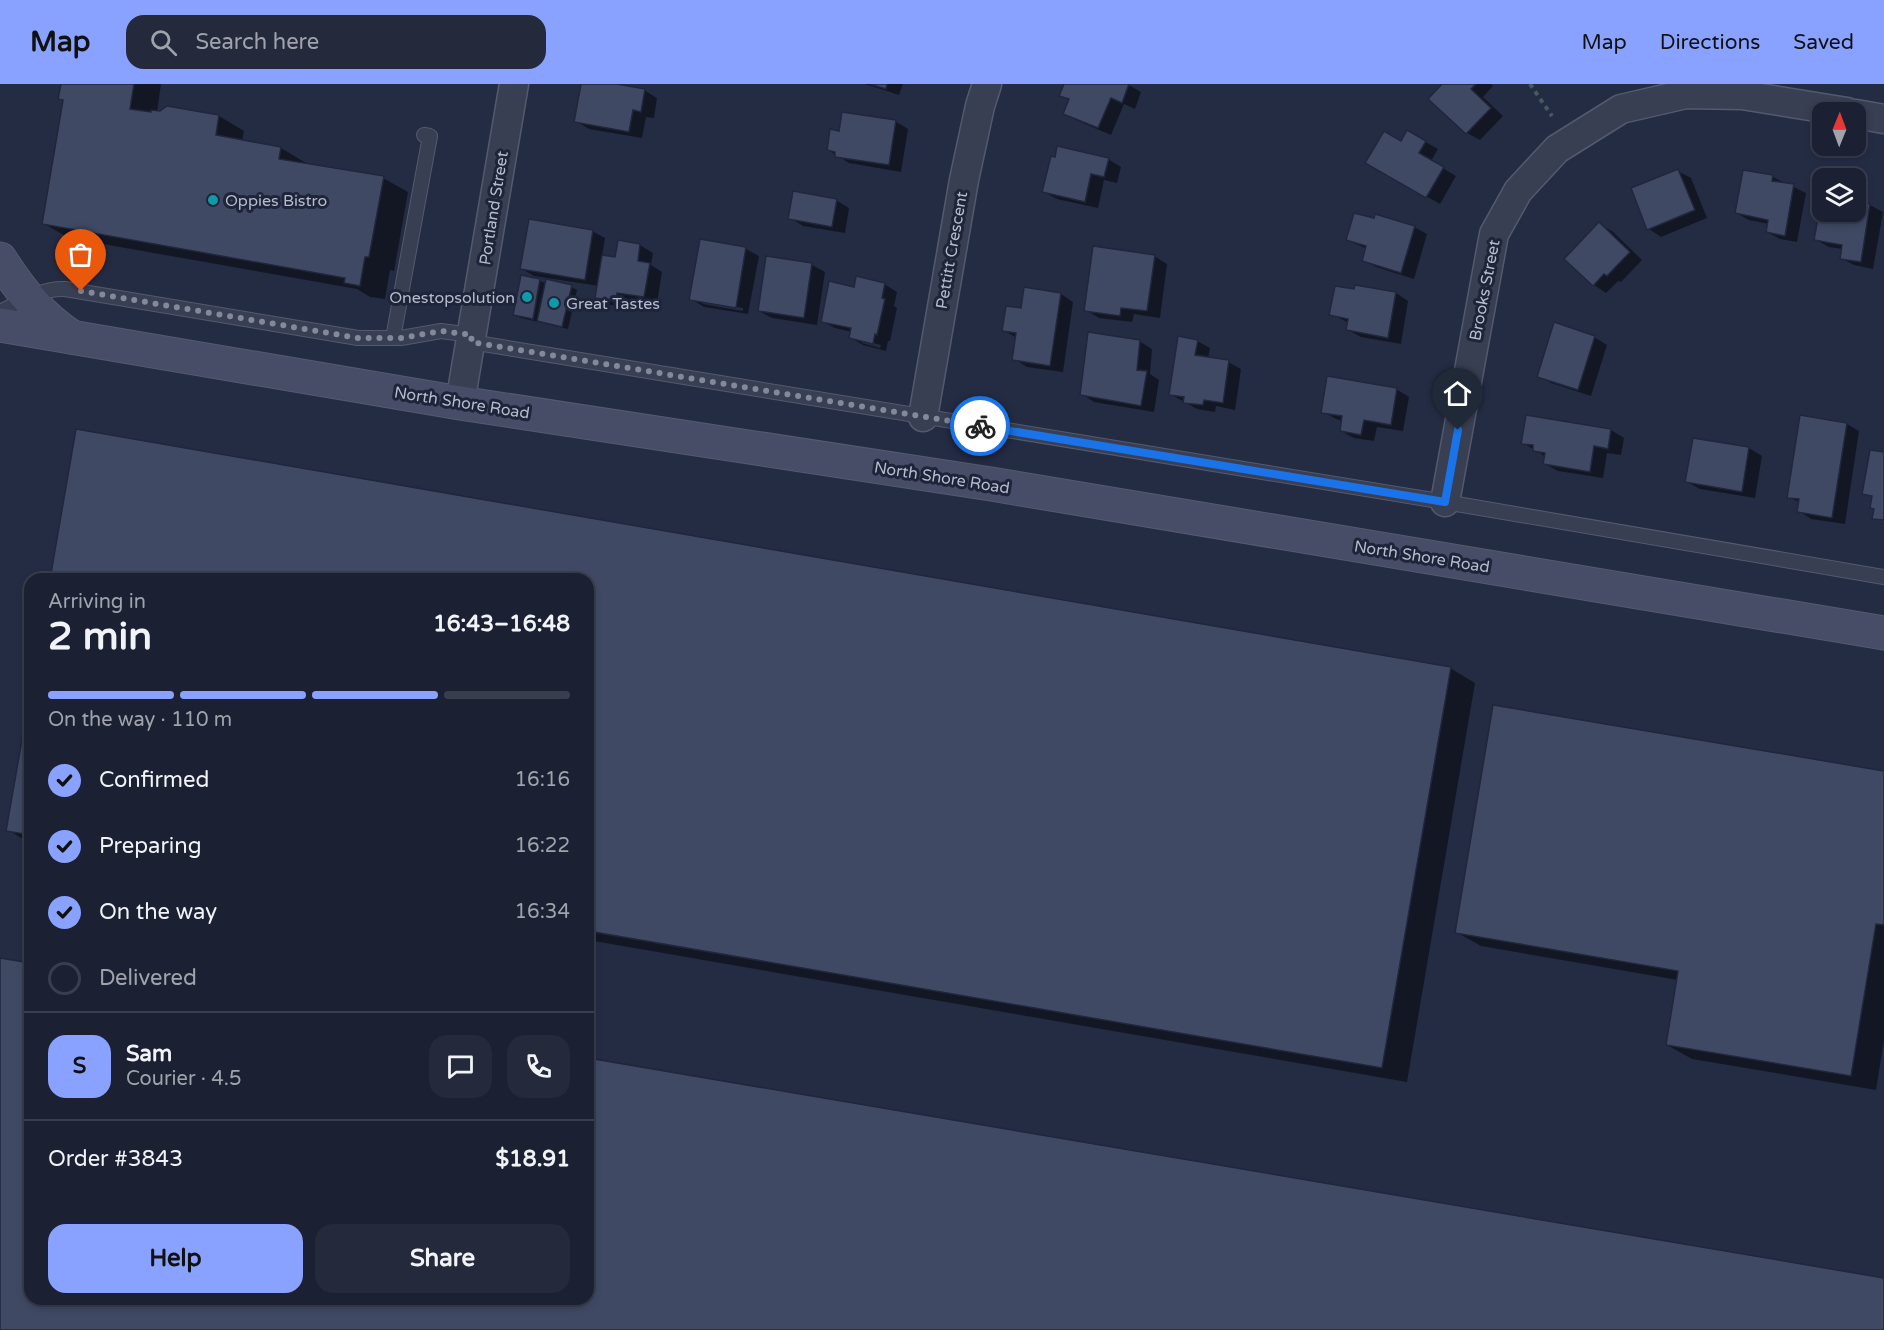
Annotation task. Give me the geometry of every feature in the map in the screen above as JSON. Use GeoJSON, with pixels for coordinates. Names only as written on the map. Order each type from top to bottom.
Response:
{"type":"FeatureCollection","features":[{"type":"Feature","properties":{"kind":"main road"},"geometry":{"type":"LineString","coordinates":[[0,259],[14,305],[45,317],[74,338]]}},
{"type":"Feature","properties":{"kind":"main road","name":"North Shore Road"},"geometry":{"type":"LineString","coordinates":[[0,326],[460,403],[991,484],[1884,633]]}},
{"type":"Feature","properties":{"kind":"street","name":"Portland Street"},"geometry":{"type":"LineString","coordinates":[[460,403],[514,84]]}},
{"type":"Feature","properties":{"kind":"street","name":"Pettitt Crescent"},"geometry":{"type":"LineString","coordinates":[[922,417],[964,180],[987,84]]}},
{"type":"Feature","properties":{"kind":"street","name":"Brooks Street"},"geometry":{"type":"LineString","coordinates":[[1445,502],[1494,234],[1518,191],[1557,149],[1621,109],[1686,94],[1742,95],[1812,106]]}},
{"type":"Feature","properties":{"kind":"street"},"geometry":{"type":"LineString","coordinates":[[1866,116],[1884,119]]}},
{"type":"Feature","properties":{"kind":"lane"},"geometry":{"type":"LineString","coordinates":[[393,338],[430,136],[424,135]]}},
{"type":"Feature","properties":{"kind":"lane"},"geometry":{"type":"LineString","coordinates":[[14,305],[51,289],[65,289],[358,338],[393,338],[441,331],[922,417],[1445,502],[1884,577]]}},
{"type":"Feature","properties":{"kind":"path"},"geometry":{"type":"LineString","coordinates":[[1530,84],[1553,117]]}},
{"type":"Feature","properties":{"kind":"building","name":"Oppies Bistro"},"geometry":{"type":"Polygon","coordinates":[[[61,84],[134,84],[130,109],[151,112],[151,110],[160,111],[167,106],[219,115],[216,135],[281,147],[279,159],[384,176],[369,257],[365,257],[360,286],[344,283],[345,278],[42,224],[63,100],[58,99],[61,84]]]}},
{"type":"Feature","properties":{"kind":"building"},"geometry":{"type":"Polygon","coordinates":[[[581,84],[617,84],[645,89],[641,112],[633,110],[629,132],[574,122],[581,84]]]}},
{"type":"Feature","properties":{"kind":"building"},"geometry":{"type":"Polygon","coordinates":[[[870,84],[887,84],[886,89],[870,84]]]}},
{"type":"Feature","properties":{"kind":"building"},"geometry":{"type":"Polygon","coordinates":[[[1064,84],[1129,84],[1122,103],[1111,98],[1098,128],[1063,114],[1069,99],[1059,96],[1064,84]]]}},
{"type":"Feature","properties":{"kind":"building"},"geometry":{"type":"Polygon","coordinates":[[[1442,84],[1476,84],[1471,89],[1491,108],[1466,134],[1428,99],[1442,84]]]}},
{"type":"Feature","properties":{"kind":"building"},"geometry":{"type":"Polygon","coordinates":[[[842,112],[896,120],[889,165],[835,157],[835,152],[827,150],[830,129],[839,131],[842,112]]]}},
{"type":"Feature","properties":{"kind":"building"},"geometry":{"type":"Polygon","coordinates":[[[1407,130],[1426,141],[1419,153],[1444,167],[1426,198],[1365,163],[1384,131],[1401,141],[1407,130]]]}},
{"type":"Feature","properties":{"kind":"building"},"geometry":{"type":"Polygon","coordinates":[[[1057,146],[1109,158],[1104,177],[1091,174],[1085,202],[1042,192],[1051,156],[1055,157],[1057,146]]]}},
{"type":"Feature","properties":{"kind":"building"},"geometry":{"type":"Polygon","coordinates":[[[1678,169],[1695,210],[1647,230],[1631,188],[1678,169]]]}},
{"type":"Feature","properties":{"kind":"building"},"geometry":{"type":"Polygon","coordinates":[[[1743,170],[1773,175],[1772,181],[1794,184],[1785,236],[1766,232],[1768,220],[1735,213],[1743,170]]]}},
{"type":"Feature","properties":{"kind":"building"},"geometry":{"type":"Polygon","coordinates":[[[793,191],[837,199],[832,227],[788,219],[793,191]]]}},
{"type":"Feature","properties":{"kind":"building"},"geometry":{"type":"Polygon","coordinates":[[[1866,203],[1870,204],[1861,262],[1840,259],[1842,245],[1814,240],[1817,222],[1866,222],[1866,203]]]}},
{"type":"Feature","properties":{"kind":"building"},"geometry":{"type":"Polygon","coordinates":[[[1354,213],[1374,218],[1375,214],[1415,226],[1401,273],[1362,261],[1366,246],[1346,240],[1354,213]]]}},
{"type":"Feature","properties":{"kind":"building"},"geometry":{"type":"Polygon","coordinates":[[[529,219],[593,230],[585,280],[520,269],[529,219]]]}},
{"type":"Feature","properties":{"kind":"building"},"geometry":{"type":"Polygon","coordinates":[[[1599,222],[1630,252],[1607,276],[1604,274],[1593,286],[1564,259],[1599,222]]]}},
{"type":"Feature","properties":{"kind":"building"},"geometry":{"type":"Polygon","coordinates":[[[700,239],[746,247],[736,308],[689,300],[700,239]]]}},
{"type":"Feature","properties":{"kind":"building"},"geometry":{"type":"Polygon","coordinates":[[[618,240],[640,244],[638,261],[650,263],[644,297],[617,293],[616,301],[595,298],[602,255],[615,257],[618,240]]]}},
{"type":"Feature","properties":{"kind":"building"},"geometry":{"type":"Polygon","coordinates":[[[1093,246],[1155,255],[1147,311],[1121,308],[1120,316],[1084,311],[1093,246]]]}},
{"type":"Feature","properties":{"kind":"building"},"geometry":{"type":"Polygon","coordinates":[[[766,256],[812,263],[804,318],[758,311],[766,256]]]}},
{"type":"Feature","properties":{"kind":"building","name":"Onestopsolution"},"geometry":{"type":"Polygon","coordinates":[[[521,275],[540,279],[533,319],[513,315],[521,275]]]}},
{"type":"Feature","properties":{"kind":"building"},"geometry":{"type":"Polygon","coordinates":[[[856,276],[885,283],[882,298],[885,299],[873,344],[849,338],[851,328],[821,322],[829,281],[854,287],[856,276]]]}},
{"type":"Feature","properties":{"kind":"building","name":"Great Tastes"},"geometry":{"type":"Polygon","coordinates":[[[546,279],[572,285],[562,327],[537,321],[546,279]]]}},
{"type":"Feature","properties":{"kind":"building"},"geometry":{"type":"Polygon","coordinates":[[[1355,285],[1396,292],[1388,338],[1346,330],[1348,319],[1329,315],[1335,286],[1354,289],[1355,285]]]}},
{"type":"Feature","properties":{"kind":"building"},"geometry":{"type":"Polygon","coordinates":[[[1024,287],[1061,293],[1050,366],[1012,360],[1016,333],[1002,331],[1006,306],[1021,308],[1024,287]]]}},
{"type":"Feature","properties":{"kind":"building"},"geometry":{"type":"Polygon","coordinates":[[[1554,322],[1595,336],[1578,390],[1537,377],[1554,322]]]}},
{"type":"Feature","properties":{"kind":"building"},"geometry":{"type":"Polygon","coordinates":[[[1088,332],[1140,340],[1137,370],[1147,371],[1141,406],[1080,395],[1088,332]]]}},
{"type":"Feature","properties":{"kind":"building"},"geometry":{"type":"Polygon","coordinates":[[[1178,336],[1198,340],[1195,355],[1229,360],[1223,403],[1204,400],[1203,405],[1183,403],[1184,397],[1169,395],[1178,336]]]}},
{"type":"Feature","properties":{"kind":"building"},"geometry":{"type":"Polygon","coordinates":[[[1327,376],[1397,388],[1391,425],[1364,420],[1361,435],[1340,431],[1342,416],[1321,413],[1327,376]]]}},
{"type":"Feature","properties":{"kind":"building"},"geometry":{"type":"Polygon","coordinates":[[[1526,415],[1611,429],[1608,449],[1594,446],[1590,472],[1543,464],[1545,453],[1533,451],[1533,445],[1521,444],[1526,415]]]}},
{"type":"Feature","properties":{"kind":"building"},"geometry":{"type":"Polygon","coordinates":[[[1800,415],[1847,423],[1832,518],[1797,512],[1799,499],[1787,498],[1800,415]]]}},
{"type":"Feature","properties":{"kind":"building"},"geometry":{"type":"Polygon","coordinates":[[[76,429],[1451,667],[1382,1068],[594,932],[594,573],[51,573],[76,429]]]}},
{"type":"Feature","properties":{"kind":"building"},"geometry":{"type":"Polygon","coordinates":[[[1693,438],[1749,447],[1742,492],[1685,482],[1693,438]]]}},
{"type":"Feature","properties":{"kind":"building"},"geometry":{"type":"Polygon","coordinates":[[[1870,450],[1884,452],[1884,520],[1872,519],[1874,509],[1870,508],[1872,496],[1862,494],[1870,450]]]}},
{"type":"Feature","properties":{"kind":"building"},"geometry":{"type":"Polygon","coordinates":[[[1493,705],[1884,771],[1884,925],[1876,924],[1851,1076],[1666,1045],[1678,971],[1455,933],[1493,705]]]}},
{"type":"Feature","properties":{"kind":"building"},"geometry":{"type":"Polygon","coordinates":[[[24,728],[24,834],[6,831],[24,728]]]}},
{"type":"Feature","properties":{"kind":"building"},"geometry":{"type":"Polygon","coordinates":[[[0,958],[24,962],[24,1305],[594,1305],[594,1059],[1884,1278],[1884,1330],[0,1330],[0,958]]]}},
{"type":"Feature","properties":{"kind":"way so far"},"geometry":{"type":"LineString","coordinates":[[81,291],[358,338],[401,338],[441,331],[472,335],[471,342],[980,426]]}},
{"type":"Feature","properties":{"kind":"place","name":"Oppies Bistro"},"geometry":{"type":"Point","coordinates":[213,200]}},
{"type":"Feature","properties":{"kind":"place","name":"Onestopsolution"},"geometry":{"type":"Point","coordinates":[527,297]}},
{"type":"Feature","properties":{"kind":"place","name":"Great Tastes"},"geometry":{"type":"Point","coordinates":[554,303]}},
{"type":"Feature","properties":{"kind":"route"},"geometry":{"type":"LineString","coordinates":[[980,426],[1445,502],[1458,430]]}}]}
